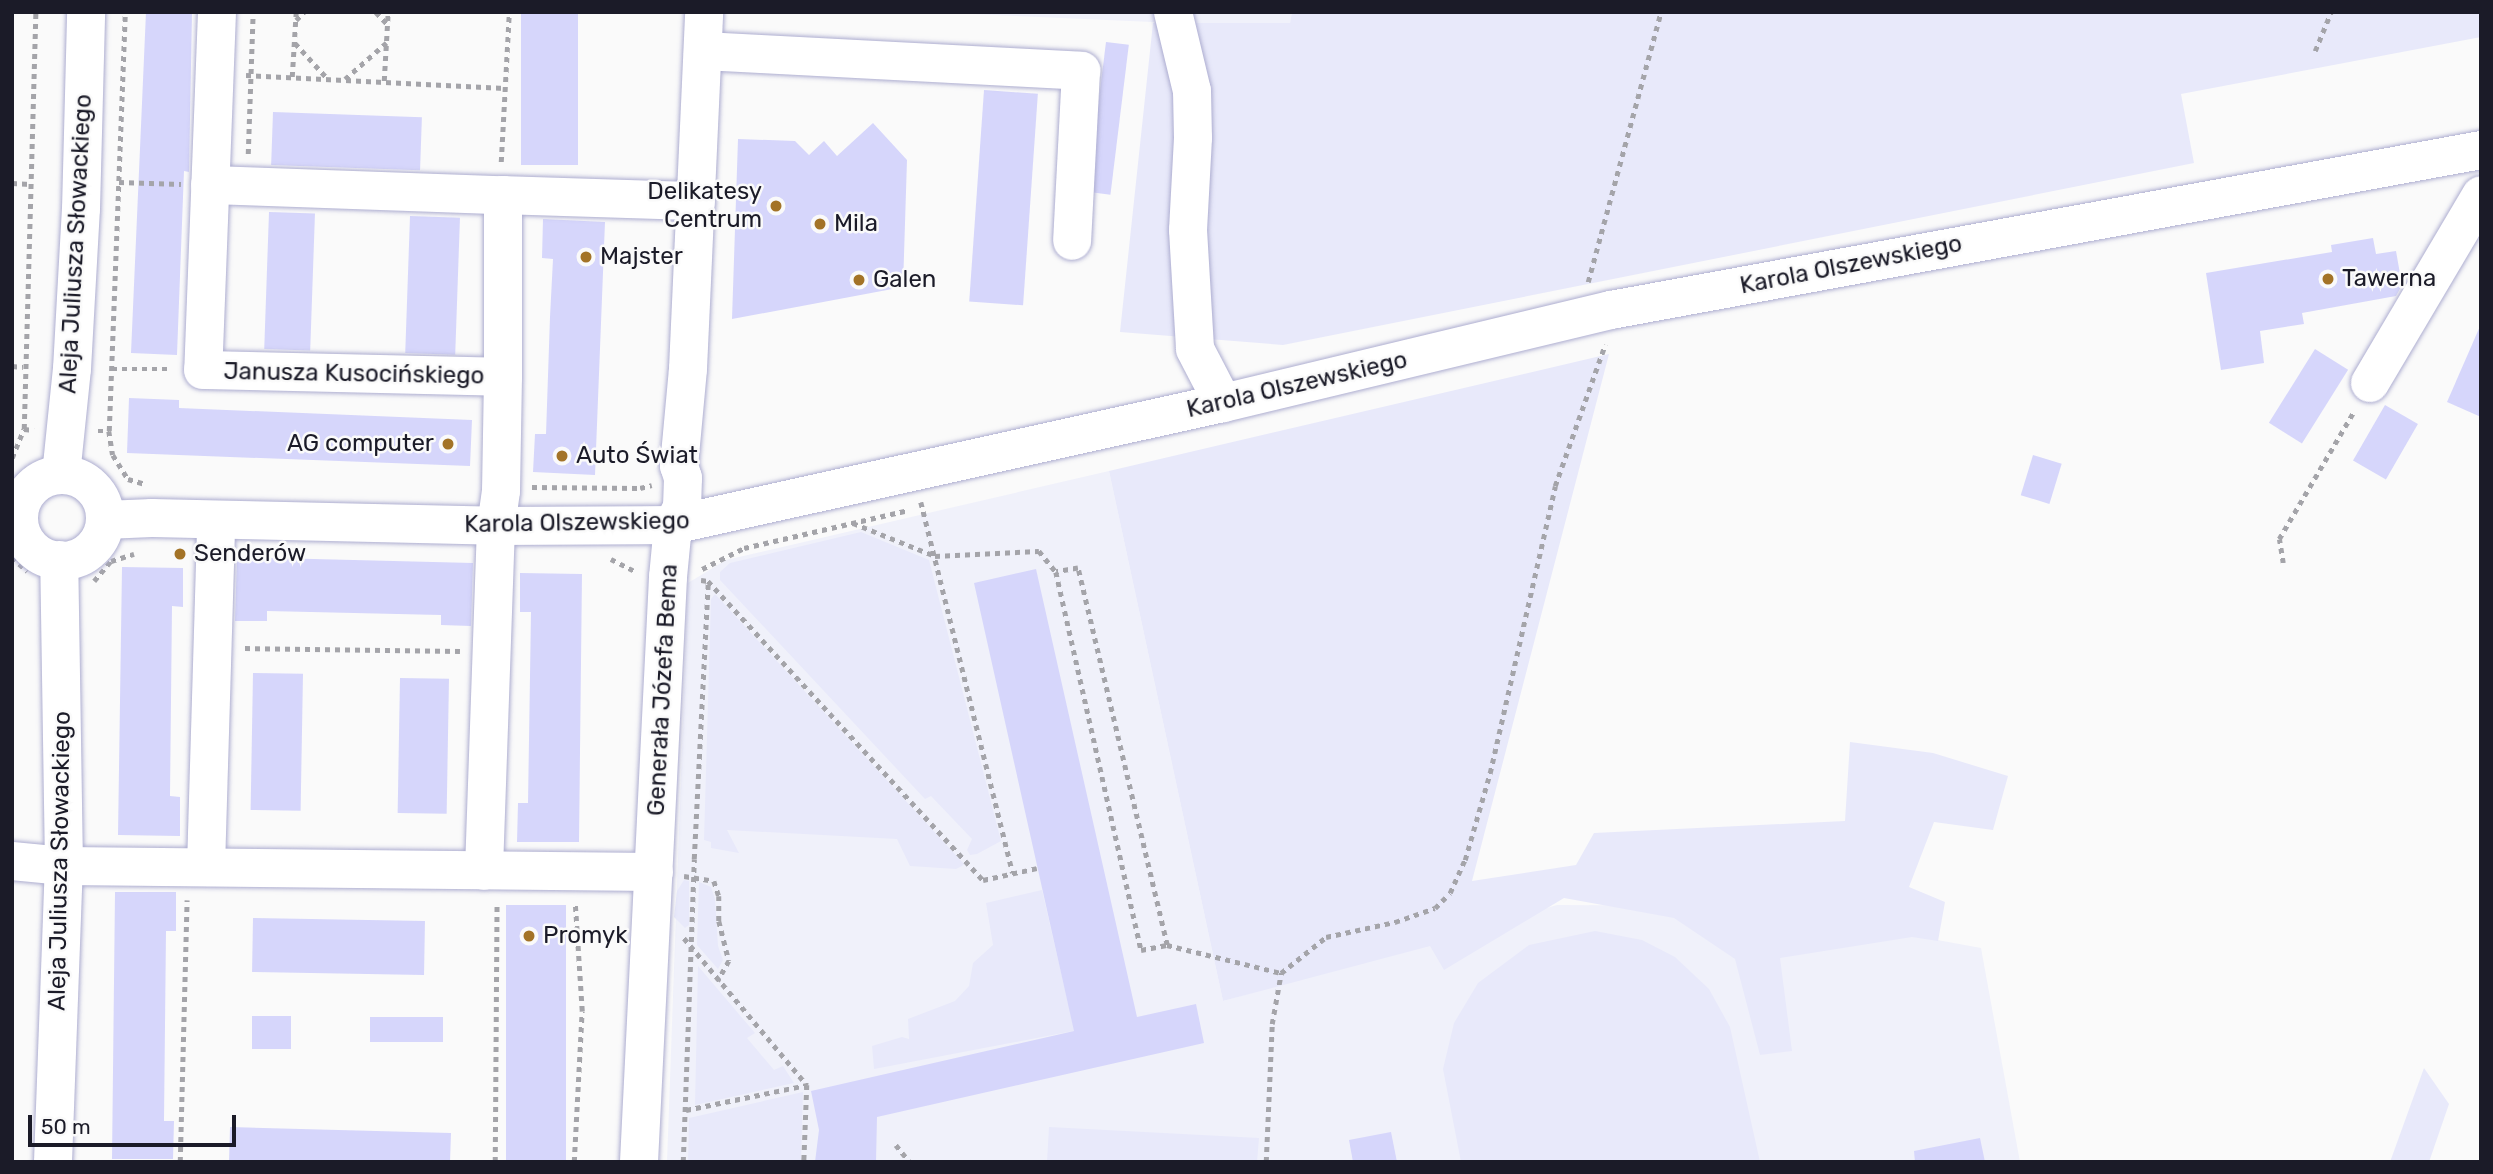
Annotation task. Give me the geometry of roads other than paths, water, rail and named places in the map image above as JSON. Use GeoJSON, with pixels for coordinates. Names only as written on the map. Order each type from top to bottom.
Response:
{"type":"FeatureCollection","features":[{"type":"Feature","properties":{"kind":"street","name":"Aleja Juliusza Słowackiego"},"geometry":{"type":"LineString","coordinates":[[61,475],[72,369],[82,209],[86,12]]}},
{"type":"Feature","properties":{"kind":"street","name":"Janusza Kusocińskiego"},"geometry":{"type":"LineString","coordinates":[[217,12],[232,74],[228,186],[203,370],[503,377],[492,651],[490,871]]}},
{"type":"Feature","properties":{"kind":"street","name":"Generała Józefa Bema"},"geometry":{"type":"LineString","coordinates":[[639,1162],[667,875],[677,578],[673,525],[682,507],[683,478],[678,466],[688,369],[704,12]]}},
{"type":"Feature","properties":{"kind":"street"},"geometry":{"type":"LineString","coordinates":[[1173,12],[1192,90],[1193,138],[1188,230],[1195,348],[1223,403]]}},
{"type":"Feature","properties":{"kind":"street"},"geometry":{"type":"LineString","coordinates":[[703,51],[1081,71],[1072,241]]}},
{"type":"Feature","properties":{"kind":"street","name":"Karola Olszewskiego"},"geometry":{"type":"LineString","coordinates":[[106,520],[216,521],[499,509],[673,525],[918,488],[1599,298],[2481,150]]}},
{"type":"Feature","properties":{"kind":"street"},"geometry":{"type":"LineString","coordinates":[[228,186],[696,201]]}},
{"type":"Feature","properties":{"kind":"street"},"geometry":{"type":"LineString","coordinates":[[501,195],[503,377]]}},
{"type":"Feature","properties":{"kind":"street"},"geometry":{"type":"LineString","coordinates":[[2370,383],[2481,195]]}},
{"type":"Feature","properties":{"kind":"street"},"geometry":{"type":"LineString","coordinates":[[61,475],[88,483],[98,493],[106,520],[96,545],[73,559],[44,567],[27,541],[16,517],[37,483],[61,475]]}},
{"type":"Feature","properties":{"kind":"street"},"geometry":{"type":"LineString","coordinates":[[197,868],[212,648],[216,521]]}},
{"type":"Feature","properties":{"kind":"street","name":"Aleja Juliusza Słowackiego"},"geometry":{"type":"LineString","coordinates":[[44,567],[61,600],[64,866],[53,1162]]}},
{"type":"Feature","properties":{"kind":"street"},"geometry":{"type":"LineString","coordinates":[[12,861],[64,866],[667,875]]}},
{"type":"Feature","properties":{"kind":"place","name":"Delikatesy Centrum"},"geometry":{"type":"Point","coordinates":[776,206]}},
{"type":"Feature","properties":{"kind":"place","name":"Mila"},"geometry":{"type":"Point","coordinates":[820,224]}},
{"type":"Feature","properties":{"kind":"place","name":"Majster"},"geometry":{"type":"Point","coordinates":[586,257]}},
{"type":"Feature","properties":{"kind":"place","name":"Tawerna"},"geometry":{"type":"Point","coordinates":[2328,279]}},
{"type":"Feature","properties":{"kind":"place","name":"Galen"},"geometry":{"type":"Point","coordinates":[859,280]}},
{"type":"Feature","properties":{"kind":"place","name":"AG computer"},"geometry":{"type":"Point","coordinates":[448,444]}},
{"type":"Feature","properties":{"kind":"place","name":"Auto Świat"},"geometry":{"type":"Point","coordinates":[562,456]}},
{"type":"Feature","properties":{"kind":"place","name":"Senderów"},"geometry":{"type":"Point","coordinates":[180,554]}},
{"type":"Feature","properties":{"kind":"place","name":"Promyk"},"geometry":{"type":"Point","coordinates":[529,936]}}]}
